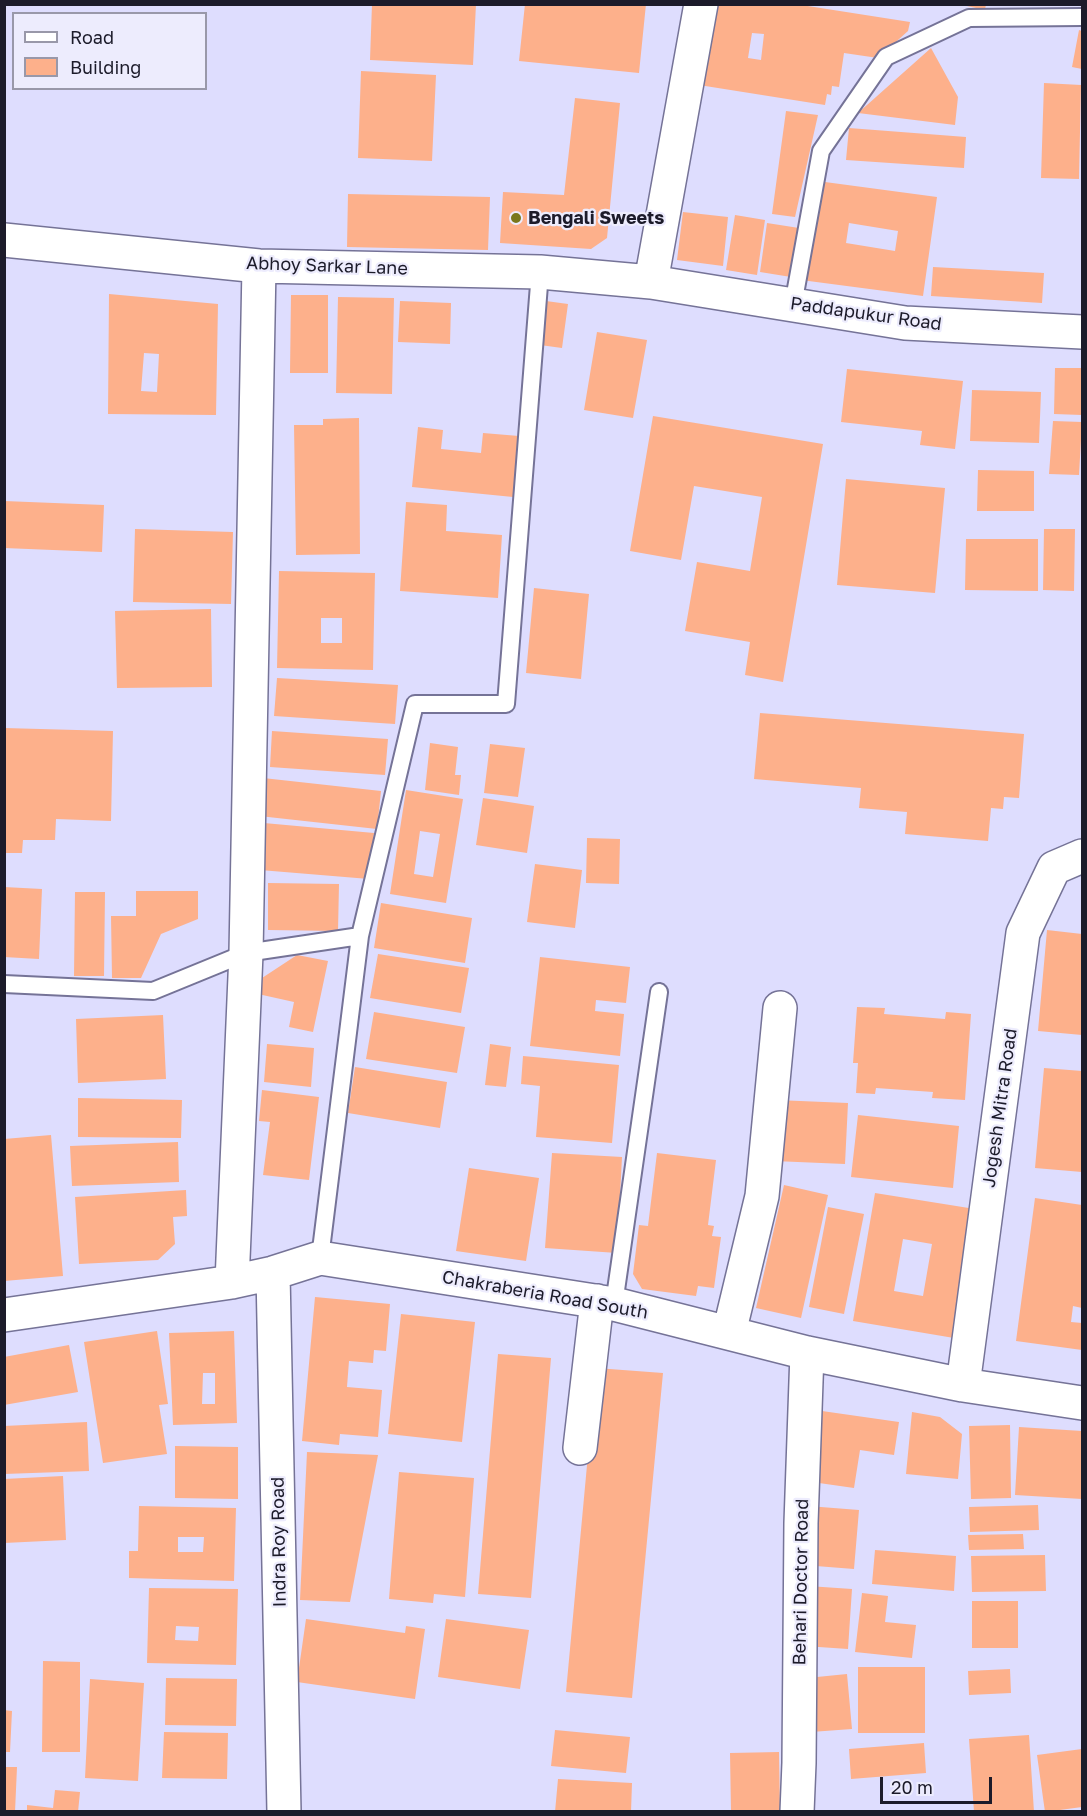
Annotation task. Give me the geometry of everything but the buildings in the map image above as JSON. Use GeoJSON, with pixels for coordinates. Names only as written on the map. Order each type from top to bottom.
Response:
{"type":"FeatureCollection","features":[{"type":"Feature","properties":{"kind":"street"},"geometry":{"type":"LineString","coordinates":[[651,282],[701,4]]}},
{"type":"Feature","properties":{"kind":"street","name":"Abhoy Sarkar Lane"},"geometry":{"type":"LineString","coordinates":[[4,240],[259,266],[540,272],[651,282]]}},
{"type":"Feature","properties":{"kind":"street"},"geometry":{"type":"LineString","coordinates":[[232,1282],[246,952],[259,266]]}},
{"type":"Feature","properties":{"kind":"street","name":"Paddapukur Road"},"geometry":{"type":"LineString","coordinates":[[651,282],[905,323],[1083,332]]}},
{"type":"Feature","properties":{"kind":"street","name":"Jogesh Mitra Road"},"geometry":{"type":"LineString","coordinates":[[963,1385],[1023,933],[1054,868],[1083,856]]}},
{"type":"Feature","properties":{"kind":"street"},"geometry":{"type":"LineString","coordinates":[[729,1333],[762,1196],[780,1008]]}},
{"type":"Feature","properties":{"kind":"street","name":"Chakraberia Road South"},"geometry":{"type":"LineString","coordinates":[[4,1315],[232,1282],[273,1273],[320,1258],[605,1303],[807,1353],[963,1385],[1083,1403]]}},
{"type":"Feature","properties":{"kind":"street","name":"Indra Roy Road"},"geometry":{"type":"LineString","coordinates":[[273,1273],[284,1812]]}},
{"type":"Feature","properties":{"kind":"street"},"geometry":{"type":"LineString","coordinates":[[580,1448],[605,1303]]}},
{"type":"Feature","properties":{"kind":"street","name":"Behari Doctor Road"},"geometry":{"type":"LineString","coordinates":[[797,1812],[801,1523],[807,1353]]}},
{"type":"Feature","properties":{"kind":"lane"},"geometry":{"type":"LineString","coordinates":[[793,305],[821,151],[886,57],[969,18],[1083,17]]}},
{"type":"Feature","properties":{"kind":"lane"},"geometry":{"type":"LineString","coordinates":[[320,1258],[360,936],[416,704],[506,704],[540,272]]}},
{"type":"Feature","properties":{"kind":"lane"},"geometry":{"type":"LineString","coordinates":[[4,984],[153,991],[246,952],[360,936]]}},
{"type":"Feature","properties":{"kind":"lane"},"geometry":{"type":"LineString","coordinates":[[605,1303],[659,992]]}},
{"type":"Feature","properties":{"kind":"place","name":"Bengali Sweets"},"geometry":{"type":"Point","coordinates":[516,218]}}]}
